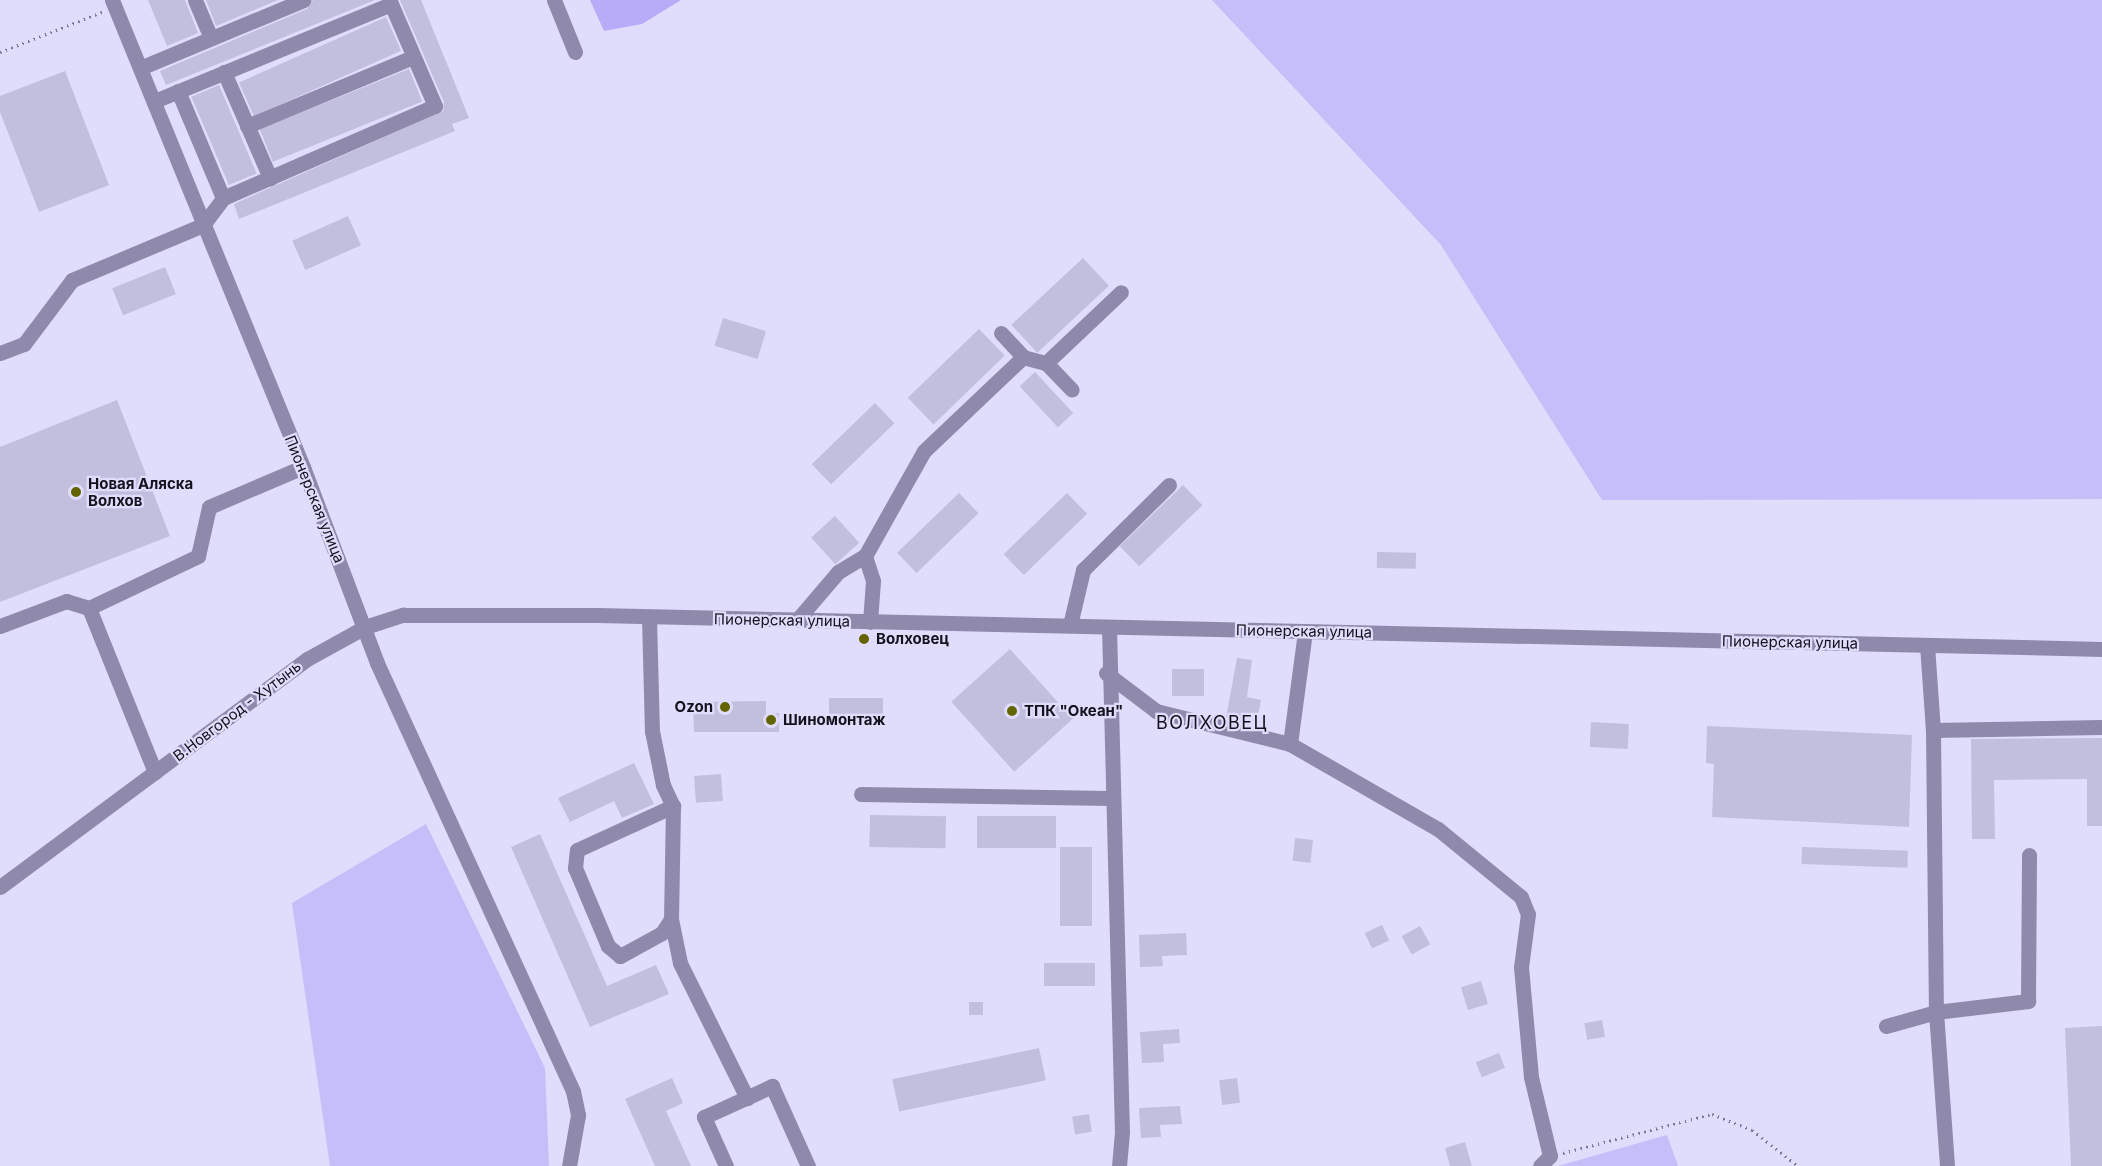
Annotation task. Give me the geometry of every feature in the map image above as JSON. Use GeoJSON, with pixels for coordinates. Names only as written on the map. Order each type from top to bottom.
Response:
{"type":"FeatureCollection","features":[{"type":"Feature","properties":{"kind":"street"},"geometry":{"type":"LineString","coordinates":[[195,0],[211,38]]}},
{"type":"Feature","properties":{"kind":"street"},"geometry":{"type":"LineString","coordinates":[[140,68],[303,0]]}},
{"type":"Feature","properties":{"kind":"street"},"geometry":{"type":"LineString","coordinates":[[554,0],[575,52]]}},
{"type":"Feature","properties":{"kind":"street","name":"Пионерская улица"},"geometry":{"type":"LineString","coordinates":[[113,3],[303,467],[365,627],[376,663],[573,1090],[578,1115],[569,1166]]}},
{"type":"Feature","properties":{"kind":"street"},"geometry":{"type":"LineString","coordinates":[[0,354],[24,344],[72,280],[203,225],[223,198],[435,106],[391,4],[154,101]]}},
{"type":"Feature","properties":{"kind":"street"},"geometry":{"type":"LineString","coordinates":[[247,126],[413,57]]}},
{"type":"Feature","properties":{"kind":"street"},"geometry":{"type":"LineString","coordinates":[[224,72],[270,178]]}},
{"type":"Feature","properties":{"kind":"street"},"geometry":{"type":"LineString","coordinates":[[177,90],[223,198]]}},
{"type":"Feature","properties":{"kind":"street"},"geometry":{"type":"LineString","coordinates":[[1046,363],[1121,292]]}},
{"type":"Feature","properties":{"kind":"street"},"geometry":{"type":"LineString","coordinates":[[1001,333],[1023,357],[1046,363],[1072,390]]}},
{"type":"Feature","properties":{"kind":"street"},"geometry":{"type":"LineString","coordinates":[[797,620],[838,572],[865,556],[924,451],[1023,357]]}},
{"type":"Feature","properties":{"kind":"street"},"geometry":{"type":"LineString","coordinates":[[0,627],[66,601],[89,608],[198,556],[208,507],[303,467]]}},
{"type":"Feature","properties":{"kind":"street"},"geometry":{"type":"LineString","coordinates":[[1070,626],[1083,570],[1169,485]]}},
{"type":"Feature","properties":{"kind":"street"},"geometry":{"type":"LineString","coordinates":[[865,556],[873,581],[870,622]]}},
{"type":"Feature","properties":{"kind":"street"},"geometry":{"type":"LineString","coordinates":[[89,608],[155,772]]}},
{"type":"Feature","properties":{"kind":"street","name":"Пионерская улица"},"geometry":{"type":"LineString","coordinates":[[506,614],[2102,648]]}},
{"type":"Feature","properties":{"kind":"street","name":"В.Новгород - Хутынь"},"geometry":{"type":"LineString","coordinates":[[0,887],[307,659],[365,627],[403,615],[506,614]]}},
{"type":"Feature","properties":{"kind":"street"},"geometry":{"type":"LineString","coordinates":[[649,618],[652,731],[663,785],[673,806],[671,919],[680,963],[747,1098]]}},
{"type":"Feature","properties":{"kind":"street"},"geometry":{"type":"LineString","coordinates":[[1108,627],[1106,674],[1122,1132],[1119,1166]]}},
{"type":"Feature","properties":{"kind":"street"},"geometry":{"type":"LineString","coordinates":[[1290,744],[1305,631]]}},
{"type":"Feature","properties":{"kind":"street"},"geometry":{"type":"LineString","coordinates":[[1927,645],[1933,730],[1936,1012],[1947,1166]]}},
{"type":"Feature","properties":{"kind":"street"},"geometry":{"type":"LineString","coordinates":[[1106,674],[1156,711],[1290,744],[1438,829],[1526,905],[1521,967],[1531,1077],[1545,1161]]}},
{"type":"Feature","properties":{"kind":"street"},"geometry":{"type":"LineString","coordinates":[[1933,730],[2102,727]]}},
{"type":"Feature","properties":{"kind":"street"},"geometry":{"type":"LineString","coordinates":[[861,794],[1110,798]]}},
{"type":"Feature","properties":{"kind":"street"},"geometry":{"type":"LineString","coordinates":[[671,919],[662,933],[620,956],[608,946],[575,868],[577,850],[673,806]]}},
{"type":"Feature","properties":{"kind":"street"},"geometry":{"type":"LineString","coordinates":[[1886,1026],[1936,1012],[2028,1001],[2029,855]]}},
{"type":"Feature","properties":{"kind":"street"},"geometry":{"type":"LineString","coordinates":[[726,1166],[704,1117],[772,1086],[808,1166]]}},
{"type":"Feature","properties":{"kind":"path"},"geometry":{"type":"LineString","coordinates":[[0,52],[113,3]]}},
{"type":"Feature","properties":{"kind":"path"},"geometry":{"type":"LineString","coordinates":[[1545,1161],[1712,1114],[1752,1130],[1798,1166]]}},
{"type":"Feature","properties":{"kind":"shaded area"},"geometry":{"type":"Polygon","coordinates":[[[590,0],[681,0],[642,24],[604,31],[590,0]]]}},
{"type":"Feature","properties":{"kind":"shaded area"},"geometry":{"type":"Polygon","coordinates":[[[1212,0],[2102,0],[2102,499],[1602,500],[1441,245],[1212,0]]]}},
{"type":"Feature","properties":{"kind":"shaded area"},"geometry":{"type":"Polygon","coordinates":[[[426,824],[545,1068],[549,1166],[330,1166],[292,903],[426,824]]]}},
{"type":"Feature","properties":{"kind":"shaded area"},"geometry":{"type":"Polygon","coordinates":[[[1667,1135],[1678,1166],[1558,1166],[1667,1135]]]}},
{"type":"Feature","properties":{"kind":"building"},"geometry":{"type":"Polygon","coordinates":[[[148,0],[185,0],[198,33],[167,46],[148,0]]]}},
{"type":"Feature","properties":{"kind":"building"},"geometry":{"type":"Polygon","coordinates":[[[206,0],[278,0],[216,26],[206,0]]]}},
{"type":"Feature","properties":{"kind":"building"},"geometry":{"type":"Polygon","coordinates":[[[313,0],[375,0],[166,85],[160,71],[307,9],[313,0]]]}},
{"type":"Feature","properties":{"kind":"building"},"geometry":{"type":"Polygon","coordinates":[[[400,0],[421,0],[469,118],[452,124],[455,131],[239,219],[234,204],[443,111],[444,102],[400,0]]]}},
{"type":"Feature","properties":{"kind":"building"},"geometry":{"type":"Polygon","coordinates":[[[386,17],[401,51],[254,116],[239,82],[386,17]]]}},
{"type":"Feature","properties":{"kind":"building"},"geometry":{"type":"Polygon","coordinates":[[[409,69],[422,101],[273,162],[260,129],[409,69]]]}},
{"type":"Feature","properties":{"kind":"building"},"geometry":{"type":"Polygon","coordinates":[[[65,71],[109,185],[39,212],[0,112],[0,96],[65,71]]]}},
{"type":"Feature","properties":{"kind":"building"},"geometry":{"type":"Polygon","coordinates":[[[219,85],[257,173],[229,185],[191,97],[219,85]]]}},
{"type":"Feature","properties":{"kind":"building"},"geometry":{"type":"Polygon","coordinates":[[[348,216],[361,245],[305,270],[292,241],[348,216]]]}},
{"type":"Feature","properties":{"kind":"building"},"geometry":{"type":"Polygon","coordinates":[[[1083,258],[1109,286],[1037,353],[1011,325],[1083,258]]]}},
{"type":"Feature","properties":{"kind":"building"},"geometry":{"type":"Polygon","coordinates":[[[165,267],[176,294],[123,315],[112,288],[165,267]]]}},
{"type":"Feature","properties":{"kind":"building"},"geometry":{"type":"Polygon","coordinates":[[[723,318],[766,331],[758,359],[715,346],[723,318]]]}},
{"type":"Feature","properties":{"kind":"building"},"geometry":{"type":"Polygon","coordinates":[[[979,329],[1005,356],[933,424],[908,398],[979,329]]]}},
{"type":"Feature","properties":{"kind":"building"},"geometry":{"type":"Polygon","coordinates":[[[1035,372],[1073,413],[1058,427],[1020,386],[1035,372]]]}},
{"type":"Feature","properties":{"kind":"building","name":"Новая Аляска Волхов"},"geometry":{"type":"Polygon","coordinates":[[[117,400],[170,536],[0,602],[0,447],[117,400]]]}},
{"type":"Feature","properties":{"kind":"building"},"geometry":{"type":"Polygon","coordinates":[[[875,403],[894,423],[831,484],[812,464],[875,403]]]}},
{"type":"Feature","properties":{"kind":"building"},"geometry":{"type":"Polygon","coordinates":[[[1183,485],[1202,505],[1139,566],[1120,546],[1183,485]]]}},
{"type":"Feature","properties":{"kind":"building"},"geometry":{"type":"Polygon","coordinates":[[[959,493],[978,513],[917,573],[897,553],[959,493]]]}},
{"type":"Feature","properties":{"kind":"building"},"geometry":{"type":"Polygon","coordinates":[[[1067,493],[1087,514],[1024,575],[1004,554],[1067,493]]]}},
{"type":"Feature","properties":{"kind":"building"},"geometry":{"type":"Polygon","coordinates":[[[835,516],[859,543],[835,564],[811,537],[835,516]]]}},
{"type":"Feature","properties":{"kind":"building"},"geometry":{"type":"Polygon","coordinates":[[[1377,552],[1416,553],[1416,569],[1377,568],[1377,552]]]}},
{"type":"Feature","properties":{"kind":"building","name":"ТПК \"Океан\""},"geometry":{"type":"Polygon","coordinates":[[[1010,649],[1073,719],[1014,772],[951,702],[1010,649]]]}},
{"type":"Feature","properties":{"kind":"building"},"geometry":{"type":"Polygon","coordinates":[[[1237,658],[1252,660],[1247,697],[1261,700],[1257,722],[1250,724],[1226,718],[1237,658]]]}},
{"type":"Feature","properties":{"kind":"building"},"geometry":{"type":"Polygon","coordinates":[[[1172,669],[1204,669],[1204,696],[1172,696],[1172,669]]]}},
{"type":"Feature","properties":{"kind":"building"},"geometry":{"type":"Polygon","coordinates":[[[829,698],[883,698],[883,717],[829,717],[829,698]]]}},
{"type":"Feature","properties":{"kind":"building"},"geometry":{"type":"Polygon","coordinates":[[[766,701],[766,713],[779,713],[779,732],[694,732],[693,702],[766,701]]]}},
{"type":"Feature","properties":{"kind":"building"},"geometry":{"type":"Polygon","coordinates":[[[1591,722],[1629,724],[1628,749],[1590,747],[1591,722]]]}},
{"type":"Feature","properties":{"kind":"building"},"geometry":{"type":"Polygon","coordinates":[[[1707,726],[1912,735],[1909,827],[1712,817],[1714,764],[1706,763],[1707,726]]]}},
{"type":"Feature","properties":{"kind":"building"},"geometry":{"type":"Polygon","coordinates":[[[2102,738],[2102,826],[2087,826],[2087,779],[1994,780],[1995,839],[1972,839],[1971,739],[2102,738]]]}},
{"type":"Feature","properties":{"kind":"building"},"geometry":{"type":"Polygon","coordinates":[[[634,763],[654,804],[622,818],[614,801],[570,822],[558,798],[634,763]]]}},
{"type":"Feature","properties":{"kind":"building"},"geometry":{"type":"Polygon","coordinates":[[[721,774],[723,801],[696,803],[694,776],[721,774]]]}},
{"type":"Feature","properties":{"kind":"building"},"geometry":{"type":"Polygon","coordinates":[[[870,815],[946,816],[945,848],[869,847],[870,815]]]}},
{"type":"Feature","properties":{"kind":"building"},"geometry":{"type":"Polygon","coordinates":[[[977,816],[1056,816],[1056,848],[977,848],[977,816]]]}},
{"type":"Feature","properties":{"kind":"building"},"geometry":{"type":"Polygon","coordinates":[[[540,834],[607,986],[656,965],[669,994],[590,1027],[511,847],[540,834]]]}},
{"type":"Feature","properties":{"kind":"building"},"geometry":{"type":"Polygon","coordinates":[[[1295,838],[1313,840],[1310,863],[1293,861],[1295,838]]]}},
{"type":"Feature","properties":{"kind":"building"},"geometry":{"type":"Polygon","coordinates":[[[1060,847],[1092,847],[1092,926],[1060,926],[1060,847]]]}},
{"type":"Feature","properties":{"kind":"building"},"geometry":{"type":"Polygon","coordinates":[[[1802,847],[1908,851],[1907,868],[1801,864],[1802,847]]]}},
{"type":"Feature","properties":{"kind":"building"},"geometry":{"type":"Polygon","coordinates":[[[1382,925],[1389,940],[1372,948],[1365,933],[1382,925]]]}},
{"type":"Feature","properties":{"kind":"building"},"geometry":{"type":"Polygon","coordinates":[[[1420,926],[1430,944],[1412,955],[1402,936],[1420,926]]]}},
{"type":"Feature","properties":{"kind":"building"},"geometry":{"type":"Polygon","coordinates":[[[1186,933],[1187,955],[1162,956],[1163,966],[1140,967],[1139,935],[1186,933]]]}},
{"type":"Feature","properties":{"kind":"building"},"geometry":{"type":"Polygon","coordinates":[[[1044,963],[1095,963],[1095,986],[1044,986],[1044,963]]]}},
{"type":"Feature","properties":{"kind":"building"},"geometry":{"type":"Polygon","coordinates":[[[1481,981],[1488,1004],[1468,1010],[1461,987],[1481,981]]]}},
{"type":"Feature","properties":{"kind":"building"},"geometry":{"type":"Polygon","coordinates":[[[969,1002],[983,1002],[983,1015],[969,1015],[969,1002]]]}},
{"type":"Feature","properties":{"kind":"building"},"geometry":{"type":"Polygon","coordinates":[[[1602,1020],[1605,1037],[1587,1040],[1584,1023],[1602,1020]]]}},
{"type":"Feature","properties":{"kind":"building"},"geometry":{"type":"Polygon","coordinates":[[[2102,1026],[2102,1166],[2071,1166],[2065,1028],[2102,1026]]]}},
{"type":"Feature","properties":{"kind":"building"},"geometry":{"type":"Polygon","coordinates":[[[1179,1029],[1180,1043],[1163,1044],[1164,1062],[1142,1063],[1140,1032],[1179,1029]]]}},
{"type":"Feature","properties":{"kind":"building"},"geometry":{"type":"Polygon","coordinates":[[[1039,1048],[1046,1080],[899,1111],[892,1079],[1039,1048]]]}},
{"type":"Feature","properties":{"kind":"building"},"geometry":{"type":"Polygon","coordinates":[[[1499,1053],[1505,1068],[1482,1077],[1476,1062],[1499,1053]]]}},
{"type":"Feature","properties":{"kind":"building"},"geometry":{"type":"Polygon","coordinates":[[[672,1078],[683,1103],[666,1111],[691,1166],[655,1166],[625,1099],[672,1078]]]}},
{"type":"Feature","properties":{"kind":"building"},"geometry":{"type":"Polygon","coordinates":[[[1237,1078],[1240,1103],[1222,1105],[1219,1080],[1237,1078]]]}},
{"type":"Feature","properties":{"kind":"building"},"geometry":{"type":"Polygon","coordinates":[[[1180,1106],[1182,1124],[1160,1125],[1161,1137],[1141,1138],[1139,1108],[1180,1106]]]}},
{"type":"Feature","properties":{"kind":"building"},"geometry":{"type":"Polygon","coordinates":[[[1089,1114],[1092,1132],[1075,1134],[1072,1117],[1089,1114]]]}},
{"type":"Feature","properties":{"kind":"building"},"geometry":{"type":"Polygon","coordinates":[[[1465,1142],[1472,1166],[1450,1166],[1445,1148],[1465,1142]]]}},
{"type":"Feature","properties":{"kind":"place","name":"Новая Аляска Волхов"},"geometry":{"type":"Point","coordinates":[76,492]}},
{"type":"Feature","properties":{"kind":"place","name":"Волховец"},"geometry":{"type":"Point","coordinates":[864,639]}},
{"type":"Feature","properties":{"kind":"place","name":"Ozon"},"geometry":{"type":"Point","coordinates":[725,707]}},
{"type":"Feature","properties":{"kind":"place","name":"ТПК \"Океан\""},"geometry":{"type":"Point","coordinates":[1012,711]}},
{"type":"Feature","properties":{"kind":"place","name":"Шиномонтаж"},"geometry":{"type":"Point","coordinates":[771,720]}},
{"type":"Feature","properties":{"kind":"district","name":"ВОЛХОВЕЦ"},"geometry":{"type":"Point","coordinates":[1212,723]}}]}
